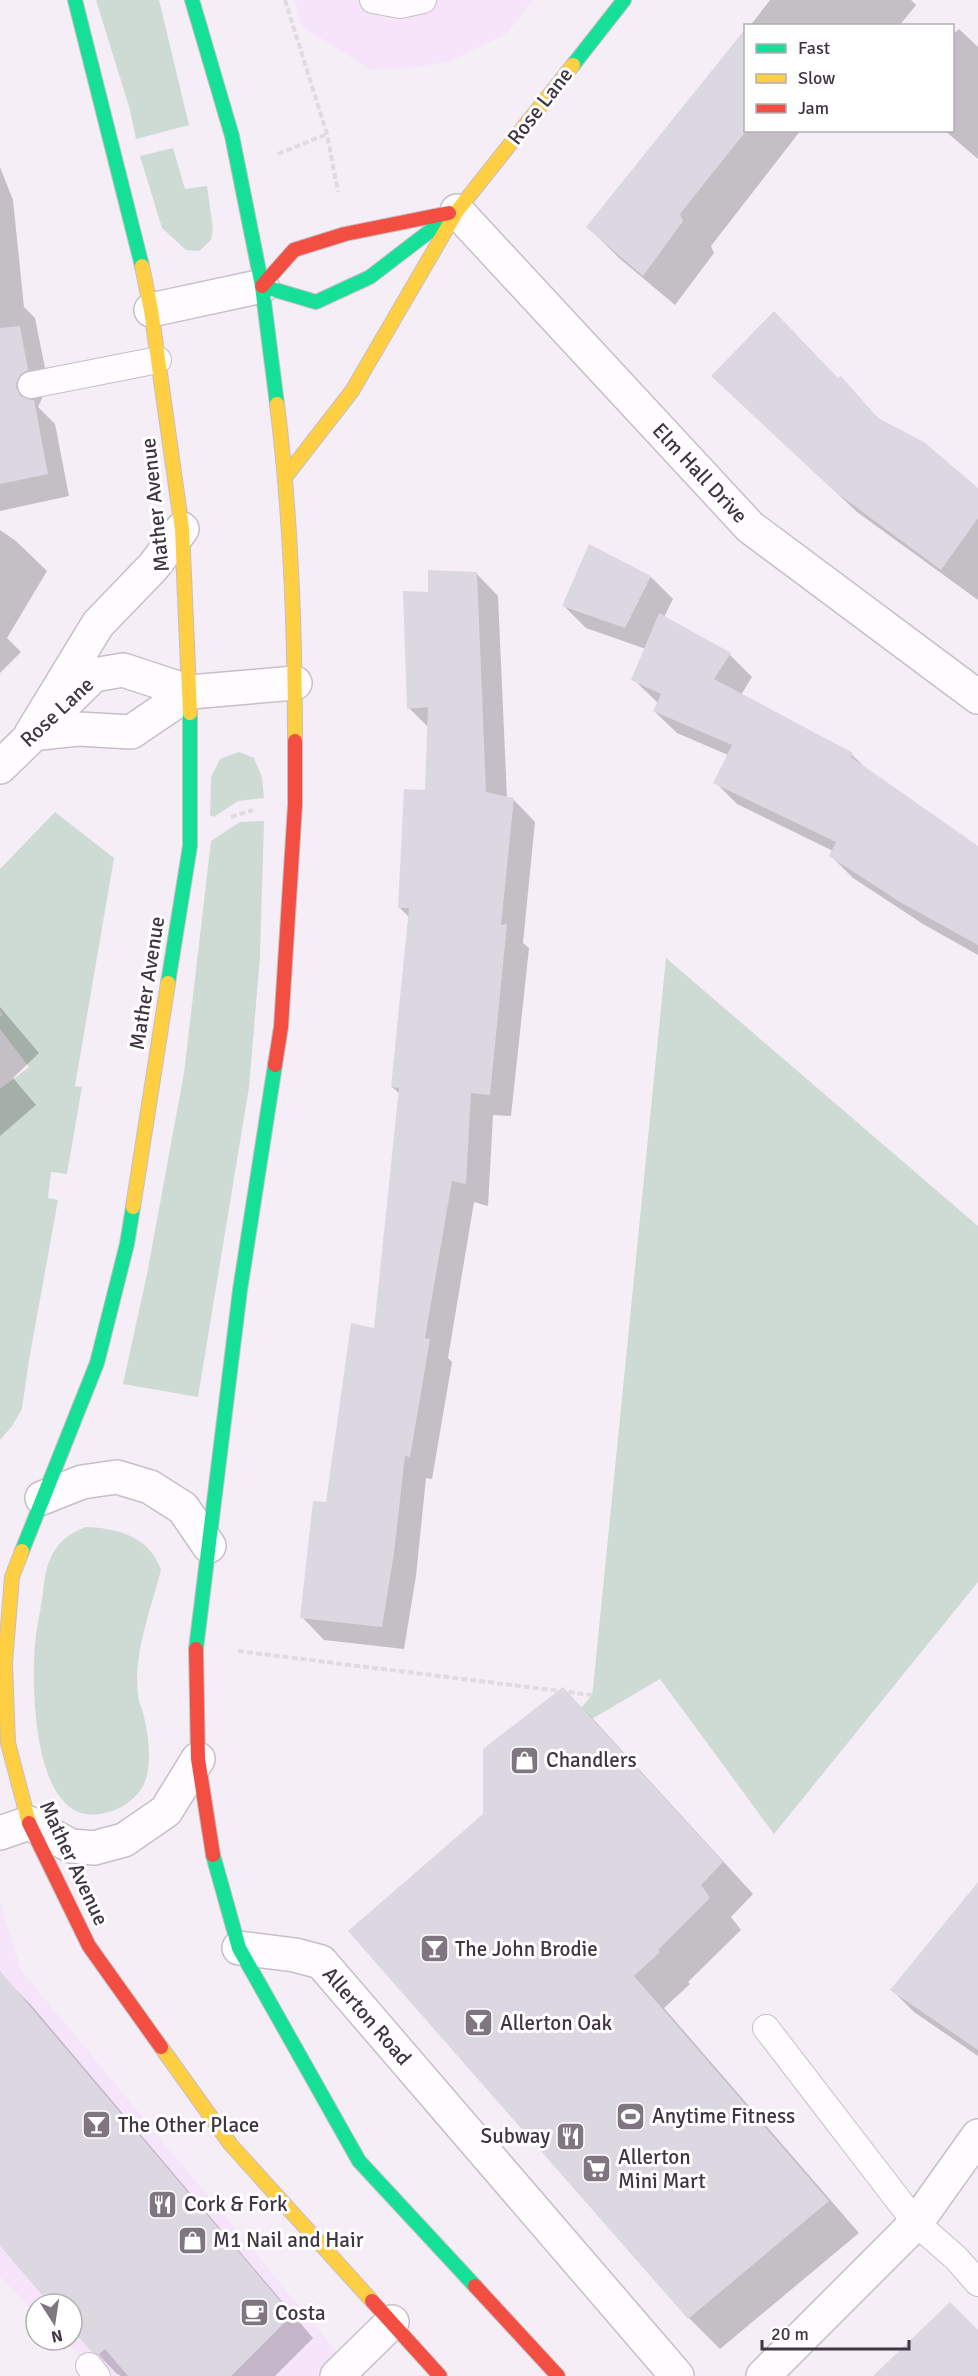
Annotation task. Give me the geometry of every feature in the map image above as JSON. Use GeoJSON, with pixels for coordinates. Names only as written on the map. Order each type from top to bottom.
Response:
{"type":"FeatureCollection","features":[{"type":"Feature","properties":{"kind":"main road","name":"Mather Avenue"},"geometry":{"type":"LineString","coordinates":[[75,0],[134,229],[151,310],[182,529],[190,692],[190,846],[127,1244],[97,1363],[42,1498],[6,1572],[5,1663],[14,1828],[89,1946],[231,2145],[392,2322]]}},
{"type":"Feature","properties":{"kind":"main road"},"geometry":{"type":"LineString","coordinates":[[192,0],[232,136],[262,286],[286,476],[295,683],[295,805],[281,1027],[240,1290],[196,1646],[198,1759],[215,1868],[239,1948],[359,2161],[558,2376]]}},
{"type":"Feature","properties":{"kind":"main road","name":"Rose Lane"},"geometry":{"type":"LineString","coordinates":[[457,211],[624,0]]}},
{"type":"Feature","properties":{"kind":"main road"},"geometry":{"type":"LineString","coordinates":[[262,286],[316,302],[370,277],[457,211]]}},
{"type":"Feature","properties":{"kind":"main road"},"geometry":{"type":"LineString","coordinates":[[262,286],[294,250],[345,234],[457,211]]}},
{"type":"Feature","properties":{"kind":"main road"},"geometry":{"type":"LineString","coordinates":[[286,476],[352,391],[457,211]]}},
{"type":"Feature","properties":{"kind":"main road"},"geometry":{"type":"LineString","coordinates":[[392,2322],[440,2376]]}},
{"type":"Feature","properties":{"kind":"street","name":"Elm Hall Drive"},"geometry":{"type":"LineString","coordinates":[[457,211],[750,527],[978,697]]}},
{"type":"Feature","properties":{"kind":"street"},"geometry":{"type":"LineString","coordinates":[[151,310],[262,286]]}},
{"type":"Feature","properties":{"kind":"street"},"geometry":{"type":"LineString","coordinates":[[31,734],[98,624],[153,567],[182,529]]}},
{"type":"Feature","properties":{"kind":"street","name":"Rose Lane"},"geometry":{"type":"LineString","coordinates":[[0,767],[31,734],[94,675],[123,670],[190,692]]}},
{"type":"Feature","properties":{"kind":"street"},"geometry":{"type":"LineString","coordinates":[[31,734],[78,729],[130,732],[190,692],[295,683]]}},
{"type":"Feature","properties":{"kind":"street"},"geometry":{"type":"LineString","coordinates":[[42,1498],[82,1482],[117,1477],[150,1487],[183,1508],[209,1546]]}},
{"type":"Feature","properties":{"kind":"street"},"geometry":{"type":"LineString","coordinates":[[14,1828],[71,1846],[94,1848],[124,1840],[166,1811],[198,1759]]}},
{"type":"Feature","properties":{"kind":"street","name":"Allerton Road"},"geometry":{"type":"LineString","coordinates":[[239,1948],[295,1955],[321,1962],[677,2376]]}},
{"type":"Feature","properties":{"kind":"street"},"geometry":{"type":"LineString","coordinates":[[763,2376],[916,2223],[978,2136]]}},
{"type":"Feature","properties":{"kind":"street"},"geometry":{"type":"LineString","coordinates":[[337,2376],[392,2322]]}},
{"type":"Feature","properties":{"kind":"lane"},"geometry":{"type":"LineString","coordinates":[[373,0],[400,5],[423,0]]}},
{"type":"Feature","properties":{"kind":"lane"},"geometry":{"type":"LineString","coordinates":[[31,385],[158,360]]}},
{"type":"Feature","properties":{"kind":"lane"},"geometry":{"type":"LineString","coordinates":[[766,2028],[916,2223],[956,2258],[978,2283]]}},
{"type":"Feature","properties":{"kind":"path"},"geometry":{"type":"LineString","coordinates":[[285,0],[327,134],[345,234]]}},
{"type":"Feature","properties":{"kind":"path"},"geometry":{"type":"LineString","coordinates":[[239,169],[327,134]]}},
{"type":"Feature","properties":{"kind":"path"},"geometry":{"type":"LineString","coordinates":[[231,818],[259,809]]}},
{"type":"Feature","properties":{"kind":"path"},"geometry":{"type":"LineString","coordinates":[[196,1646],[592,1695]]}},
{"type":"Feature","properties":{"kind":"shaded area"},"geometry":{"type":"Polygon","coordinates":[[[96,0],[159,0],[189,125],[136,139],[130,110],[96,0]]]}},
{"type":"Feature","properties":{"kind":"shaded area"},"geometry":{"type":"Polygon","coordinates":[[[294,0],[533,0],[507,34],[451,61],[402,69],[370,70],[302,26],[294,0]]]}},
{"type":"Feature","properties":{"kind":"shaded area"},"geometry":{"type":"Polygon","coordinates":[[[173,148],[185,189],[207,186],[213,229],[211,240],[199,251],[186,250],[162,228],[140,156],[173,148]]]}},
{"type":"Feature","properties":{"kind":"shaded area"},"geometry":{"type":"Polygon","coordinates":[[[239,752],[254,758],[262,777],[264,798],[238,801],[214,817],[210,815],[211,777],[220,759],[239,752]]]}},
{"type":"Feature","properties":{"kind":"shaded area"},"geometry":{"type":"Polygon","coordinates":[[[55,812],[114,858],[75,1086],[82,1087],[67,1174],[51,1172],[48,1198],[58,1200],[22,1409],[0,1440],[0,1089],[29,1067],[0,1029],[0,1017],[3,1015],[0,1011],[0,869],[55,812]]]}},
{"type":"Feature","properties":{"kind":"shaded area"},"geometry":{"type":"Polygon","coordinates":[[[264,821],[260,957],[249,1087],[198,1397],[123,1384],[147,1274],[184,1073],[211,841],[240,822],[264,821]]]}},
{"type":"Feature","properties":{"kind":"shaded area"},"geometry":{"type":"Polygon","coordinates":[[[666,958],[978,1226],[978,1582],[774,1834],[660,1679],[592,1719],[581,1708],[592,1695],[593,1688],[666,958]]]}},
{"type":"Feature","properties":{"kind":"shaded area"},"geometry":{"type":"Polygon","coordinates":[[[86,1527],[121,1532],[131,1536],[149,1550],[161,1570],[140,1648],[137,1679],[138,1698],[147,1734],[148,1772],[142,1788],[135,1797],[116,1810],[105,1813],[81,1813],[63,1801],[50,1779],[36,1722],[34,1692],[36,1638],[48,1565],[62,1541],[86,1527]]]}},
{"type":"Feature","properties":{"kind":"shaded area"},"geometry":{"type":"Polygon","coordinates":[[[0,1901],[21,1970],[357,2376],[98,2376],[75,2352],[84,2352],[84,2292],[24,2292],[24,2301],[0,2277],[0,1901]]]}},
{"type":"Feature","properties":{"kind":"building"},"geometry":{"type":"Polygon","coordinates":[[[744,30],[745,132],[680,214],[683,221],[643,276],[586,227],[744,30]]]}},
{"type":"Feature","properties":{"kind":"building"},"geometry":{"type":"Polygon","coordinates":[[[774,311],[838,378],[841,376],[878,418],[924,442],[978,488],[978,518],[941,570],[833,490],[711,376],[774,311]]]}},
{"type":"Feature","properties":{"kind":"building"},"geometry":{"type":"Polygon","coordinates":[[[20,326],[28,370],[21,374],[16,387],[20,395],[34,400],[48,474],[0,484],[0,328],[20,326]]]}},
{"type":"Feature","properties":{"kind":"building"},"geometry":{"type":"Polygon","coordinates":[[[589,544],[651,576],[625,628],[562,606],[589,544]]]}},
{"type":"Feature","properties":{"kind":"building"},"geometry":{"type":"Polygon","coordinates":[[[428,570],[477,572],[486,792],[514,798],[501,925],[507,924],[490,1095],[471,1093],[466,1184],[452,1181],[425,1338],[430,1339],[410,1457],[405,1456],[394,1553],[382,1627],[300,1618],[313,1501],[326,1502],[351,1323],[374,1328],[399,1088],[391,1087],[409,908],[398,908],[404,789],[425,790],[428,707],[407,709],[403,591],[428,592],[428,570]]]}},
{"type":"Feature","properties":{"kind":"building"},"geometry":{"type":"Polygon","coordinates":[[[659,613],[731,653],[714,679],[853,753],[851,757],[978,846],[978,945],[900,902],[829,856],[836,842],[713,783],[732,745],[653,711],[661,694],[631,680],[659,613]]]}},
{"type":"Feature","properties":{"kind":"building"},"geometry":{"type":"Polygon","coordinates":[[[563,1687],[723,1862],[701,1885],[710,1898],[658,1950],[660,1952],[634,1976],[829,2201],[688,2319],[348,1931],[483,1814],[483,1749],[563,1687]]]}},
{"type":"Feature","properties":{"kind":"building"},"geometry":{"type":"Polygon","coordinates":[[[978,1882],[978,2050],[890,1990],[978,1882]]]}},
{"type":"Feature","properties":{"kind":"building"},"geometry":{"type":"Polygon","coordinates":[[[0,1971],[292,2315],[231,2376],[128,2376],[105,2349],[98,2355],[84,2343],[84,2292],[40,2292],[0,2246],[0,1971]]]}},
{"type":"Feature","properties":{"kind":"building"},"geometry":{"type":"Polygon","coordinates":[[[950,2302],[978,2330],[978,2376],[873,2376],[950,2302]]]}},
{"type":"Feature","properties":{"kind":"traffic: fast"},"geometry":{"type":"LineString","coordinates":[[75,0],[142,266]]}},
{"type":"Feature","properties":{"kind":"traffic: fast"},"geometry":{"type":"LineString","coordinates":[[192,0],[232,136],[262,286],[277,404]]}},
{"type":"Feature","properties":{"kind":"traffic: fast"},"geometry":{"type":"LineString","coordinates":[[573,65],[624,0]]}},
{"type":"Feature","properties":{"kind":"traffic: fast"},"geometry":{"type":"LineString","coordinates":[[262,286],[316,302],[370,277],[443,221]]}},
{"type":"Feature","properties":{"kind":"traffic: fast"},"geometry":{"type":"LineString","coordinates":[[168,983],[190,846],[190,713]]}},
{"type":"Feature","properties":{"kind":"traffic: fast"},"geometry":{"type":"LineString","coordinates":[[196,1649],[240,1290],[275,1065]]}},
{"type":"Feature","properties":{"kind":"traffic: fast"},"geometry":{"type":"LineString","coordinates":[[22,1551],[97,1363],[127,1244],[133,1207]]}},
{"type":"Feature","properties":{"kind":"traffic: fast"},"geometry":{"type":"LineString","coordinates":[[213,1855],[239,1948],[359,2161],[475,2286]]}},
{"type":"Feature","properties":{"kind":"traffic: slow"},"geometry":{"type":"LineString","coordinates":[[286,476],[352,391],[457,211],[573,65]]}},
{"type":"Feature","properties":{"kind":"traffic: slow"},"geometry":{"type":"LineString","coordinates":[[142,266],[151,310],[182,529],[190,713]]}},
{"type":"Feature","properties":{"kind":"traffic: slow"},"geometry":{"type":"LineString","coordinates":[[277,404],[286,488],[291,572],[295,741]]}},
{"type":"Feature","properties":{"kind":"traffic: slow"},"geometry":{"type":"LineString","coordinates":[[133,1207],[168,983]]}},
{"type":"Feature","properties":{"kind":"traffic: slow"},"geometry":{"type":"LineString","coordinates":[[22,1551],[12,1577],[5,1663],[8,1743],[29,1823]]}},
{"type":"Feature","properties":{"kind":"traffic: slow"},"geometry":{"type":"LineString","coordinates":[[161,2047],[231,2145],[372,2301]]}},
{"type":"Feature","properties":{"kind":"traffic: jam"},"geometry":{"type":"LineString","coordinates":[[262,286],[294,250],[345,234],[449,213]]}},
{"type":"Feature","properties":{"kind":"traffic: jam"},"geometry":{"type":"LineString","coordinates":[[275,1065],[281,1027],[295,805],[295,741]]}},
{"type":"Feature","properties":{"kind":"traffic: jam"},"geometry":{"type":"LineString","coordinates":[[196,1649],[198,1759],[213,1855]]}},
{"type":"Feature","properties":{"kind":"traffic: jam"},"geometry":{"type":"LineString","coordinates":[[29,1823],[89,1946],[161,2047]]}},
{"type":"Feature","properties":{"kind":"traffic: jam"},"geometry":{"type":"LineString","coordinates":[[475,2286],[558,2376]]}},
{"type":"Feature","properties":{"kind":"traffic: jam"},"geometry":{"type":"LineString","coordinates":[[372,2301],[440,2376]]}},
{"type":"Feature","properties":{"kind":"place","name":"Chandlers"},"geometry":{"type":"Point","coordinates":[525,1760]}},
{"type":"Feature","properties":{"kind":"place","name":"The John Brodie"},"geometry":{"type":"Point","coordinates":[434,1949]}},
{"type":"Feature","properties":{"kind":"place","name":"Allerton Oak"},"geometry":{"type":"Point","coordinates":[479,2023]}},
{"type":"Feature","properties":{"kind":"place","name":"Anytime Fitness"},"geometry":{"type":"Point","coordinates":[631,2116]}},
{"type":"Feature","properties":{"kind":"place","name":"The Other Place"},"geometry":{"type":"Point","coordinates":[97,2125]}},
{"type":"Feature","properties":{"kind":"place","name":"Subway"},"geometry":{"type":"Point","coordinates":[571,2136]}},
{"type":"Feature","properties":{"kind":"place","name":"Allerton Mini Mart"},"geometry":{"type":"Point","coordinates":[597,2169]}},
{"type":"Feature","properties":{"kind":"place","name":"Cork & Fork"},"geometry":{"type":"Point","coordinates":[163,2204]}},
{"type":"Feature","properties":{"kind":"place","name":"M1 Nail and Hair"},"geometry":{"type":"Point","coordinates":[192,2240]}},
{"type":"Feature","properties":{"kind":"place","name":"Costa"},"geometry":{"type":"Point","coordinates":[254,2313]}}]}
